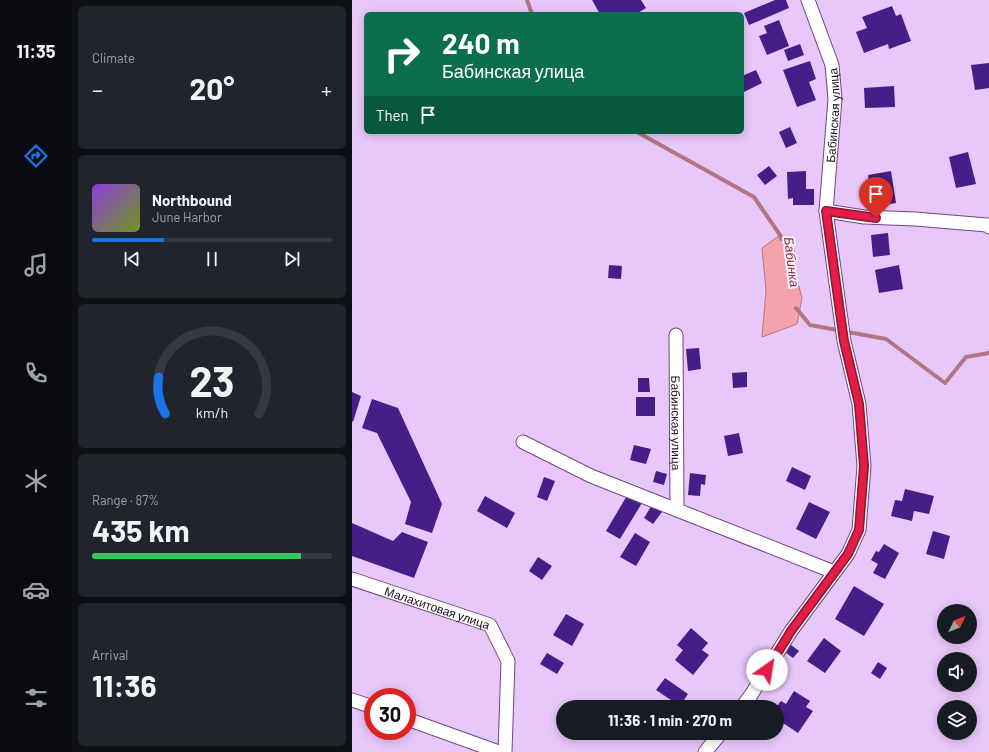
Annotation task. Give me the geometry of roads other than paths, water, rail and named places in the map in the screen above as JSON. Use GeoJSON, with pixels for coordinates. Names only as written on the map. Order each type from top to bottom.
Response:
{"type":"FeatureCollection","features":[{"type":"Feature","properties":{"kind":"street","name":"Бабинская улица"},"geometry":{"type":"LineString","coordinates":[[748,700],[791,631],[848,554],[859,530],[864,466],[859,404],[844,341],[826,211],[835,99],[832,65],[808,0]]}},
{"type":"Feature","properties":{"kind":"street"},"geometry":{"type":"LineString","coordinates":[[826,211],[864,217],[915,218],[989,226]]}},
{"type":"Feature","properties":{"kind":"street","name":"Бабинская улица"},"geometry":{"type":"LineString","coordinates":[[676,335],[677,510]]}},
{"type":"Feature","properties":{"kind":"street"},"geometry":{"type":"LineString","coordinates":[[523,442],[591,476],[834,572]]}},
{"type":"Feature","properties":{"kind":"street","name":"Малахитовая улица"},"geometry":{"type":"LineString","coordinates":[[352,579],[490,625],[508,661],[505,752]]}},
{"type":"Feature","properties":{"kind":"street"},"geometry":{"type":"LineString","coordinates":[[352,700],[364,704]]}},
{"type":"Feature","properties":{"kind":"street"},"geometry":{"type":"LineString","coordinates":[[416,722],[499,752]]}},
{"type":"Feature","properties":{"kind":"street"},"geometry":{"type":"LineString","coordinates":[[705,752],[715,740]]}},
{"type":"Feature","properties":{"kind":"water"},"geometry":{"type":"Polygon","coordinates":[[[780,235],[793,240],[797,279],[802,298],[797,324],[762,337],[766,291],[762,248],[780,235]]]}},
{"type":"Feature","properties":{"kind":"waterway","name":"Бабинка"},"geometry":{"type":"LineString","coordinates":[[527,0],[531,12]]}},
{"type":"Feature","properties":{"kind":"waterway","name":"Бабинка"},"geometry":{"type":"LineString","coordinates":[[641,134],[754,197],[780,235],[781,239]]}},
{"type":"Feature","properties":{"kind":"waterway","name":"Бабинка"},"geometry":{"type":"LineString","coordinates":[[796,308],[810,325],[886,339],[945,383],[966,357],[989,353]]}}]}
